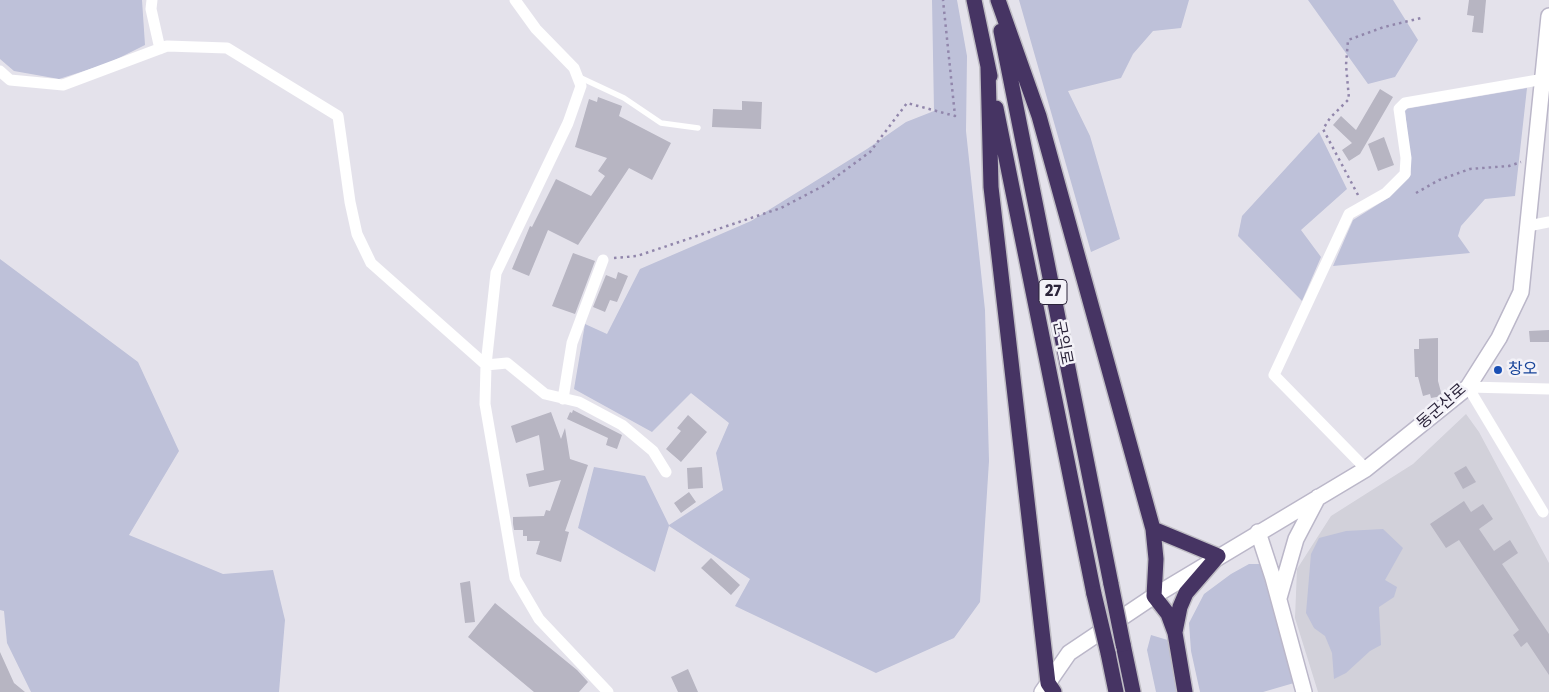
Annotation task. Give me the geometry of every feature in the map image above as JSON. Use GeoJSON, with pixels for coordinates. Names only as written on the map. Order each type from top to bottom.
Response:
{"type":"FeatureCollection","features":[{"type":"Feature","properties":{"kind":"highway","name":"군익로"},"geometry":{"type":"LineString","coordinates":[[974,0],[1094,594],[1116,692]]}},
{"type":"Feature","properties":{"kind":"highway","name":"군익로"},"geometry":{"type":"LineString","coordinates":[[996,0],[1133,692]]}},
{"type":"Feature","properties":{"kind":"highway"},"geometry":{"type":"LineString","coordinates":[[996,0],[1039,116],[1153,529],[1156,559],[1154,596],[1168,614],[1175,633],[1185,692]]}},
{"type":"Feature","properties":{"kind":"highway"},"geometry":{"type":"LineString","coordinates":[[988,67],[991,187],[1048,689]]}},
{"type":"Feature","properties":{"kind":"highway"},"geometry":{"type":"LineString","coordinates":[[1153,529],[1218,556],[1186,593],[1180,607],[1175,633]]}},
{"type":"Feature","properties":{"kind":"street"},"geometry":{"type":"LineString","coordinates":[[152,0],[151,10],[160,49]]}},
{"type":"Feature","properties":{"kind":"street"},"geometry":{"type":"LineString","coordinates":[[514,0],[536,29],[574,68],[580,86],[568,123],[496,273],[486,365],[485,404],[515,578],[539,619],[608,692]]}},
{"type":"Feature","properties":{"kind":"street","name":"동군산로"},"geometry":{"type":"LineString","coordinates":[[1048,689],[1069,653],[1218,556],[1366,470],[1468,387],[1498,338],[1521,292],[1549,16]]}},
{"type":"Feature","properties":{"kind":"street"},"geometry":{"type":"LineString","coordinates":[[0,71],[10,80],[63,85],[167,46],[227,48],[338,116],[350,202],[358,234],[370,263],[486,365],[507,363],[545,394],[579,402],[622,425],[653,451],[666,472]]}},
{"type":"Feature","properties":{"kind":"street"},"geometry":{"type":"LineString","coordinates":[[1366,470],[1274,375],[1349,214],[1386,193],[1405,174],[1406,158],[1399,109],[1405,103],[1544,79]]}},
{"type":"Feature","properties":{"kind":"street"},"geometry":{"type":"LineString","coordinates":[[1528,226],[1549,222]]}},
{"type":"Feature","properties":{"kind":"street"},"geometry":{"type":"LineString","coordinates":[[563,398],[572,343],[603,260]]}},
{"type":"Feature","properties":{"kind":"street"},"geometry":{"type":"LineString","coordinates":[[1468,387],[1549,389]]}},
{"type":"Feature","properties":{"kind":"street"},"geometry":{"type":"LineString","coordinates":[[1468,387],[1543,512]]}},
{"type":"Feature","properties":{"kind":"street"},"geometry":{"type":"LineString","coordinates":[[1279,599],[1296,539],[1318,497]]}},
{"type":"Feature","properties":{"kind":"street"},"geometry":{"type":"LineString","coordinates":[[1258,532],[1279,599],[1304,692]]}},
{"type":"Feature","properties":{"kind":"lane"},"geometry":{"type":"LineString","coordinates":[[577,76],[624,98],[661,123],[698,128]]}},
{"type":"Feature","properties":{"kind":"path"},"geometry":{"type":"LineString","coordinates":[[603,260],[637,256],[781,208],[825,185],[870,152],[907,103],[955,116],[943,0]]}},
{"type":"Feature","properties":{"kind":"path"},"geometry":{"type":"LineString","coordinates":[[1363,206],[1323,129],[1330,118],[1349,99],[1346,65],[1348,40],[1384,27],[1421,18]]}},
{"type":"Feature","properties":{"kind":"path"},"geometry":{"type":"LineString","coordinates":[[1416,193],[1439,180],[1470,169],[1509,166],[1536,156]]}},
{"type":"Feature","properties":{"kind":"shaded area"},"geometry":{"type":"Polygon","coordinates":[[[0,0],[142,0],[145,45],[109,63],[59,79],[14,71],[0,59],[0,0]]]}},
{"type":"Feature","properties":{"kind":"shaded area"},"geometry":{"type":"Polygon","coordinates":[[[932,0],[957,0],[967,56],[966,131],[985,310],[989,461],[980,602],[954,638],[876,673],[735,606],[750,579],[669,526],[655,572],[578,528],[594,467],[645,476],[669,525],[723,490],[716,453],[729,423],[691,393],[652,432],[574,389],[585,324],[607,334],[640,269],[751,221],[867,149],[906,122],[934,111],[932,0]]]}},
{"type":"Feature","properties":{"kind":"shaded area"},"geometry":{"type":"Polygon","coordinates":[[[1019,0],[1189,0],[1181,28],[1153,31],[1133,54],[1121,78],[1068,91],[1090,136],[1120,239],[1091,252],[1019,0]]]}},
{"type":"Feature","properties":{"kind":"shaded area"},"geometry":{"type":"Polygon","coordinates":[[[1308,0],[1393,0],[1418,40],[1395,77],[1368,84],[1308,0]]]}},
{"type":"Feature","properties":{"kind":"shaded area"},"geometry":{"type":"Polygon","coordinates":[[[1527,88],[1515,196],[1485,199],[1461,226],[1458,236],[1470,253],[1333,266],[1353,220],[1388,198],[1411,175],[1405,109],[1527,88]]]}},
{"type":"Feature","properties":{"kind":"shaded area"},"geometry":{"type":"Polygon","coordinates":[[[1319,132],[1347,189],[1301,230],[1321,257],[1302,301],[1238,236],[1242,216],[1319,132]]]}},
{"type":"Feature","properties":{"kind":"shaded area"},"geometry":{"type":"Polygon","coordinates":[[[0,259],[138,362],[179,451],[129,535],[223,574],[273,570],[285,620],[279,692],[31,692],[7,643],[4,611],[0,610],[0,259]]]}},
{"type":"Feature","properties":{"kind":"shaded area"},"geometry":{"type":"Polygon","coordinates":[[[1466,414],[1479,432],[1549,563],[1549,692],[1318,692],[1295,618],[1297,569],[1331,516],[1413,464],[1466,414]]]}},
{"type":"Feature","properties":{"kind":"shaded area"},"geometry":{"type":"Polygon","coordinates":[[[1383,529],[1403,548],[1385,580],[1397,587],[1394,597],[1379,607],[1381,645],[1370,651],[1346,673],[1334,679],[1332,653],[1325,636],[1314,628],[1306,613],[1311,554],[1319,538],[1346,531],[1383,529]]]}},
{"type":"Feature","properties":{"kind":"shaded area"},"geometry":{"type":"Polygon","coordinates":[[[1249,564],[1260,564],[1294,683],[1263,692],[1200,692],[1191,651],[1189,623],[1204,594],[1231,574],[1249,564]]]}},
{"type":"Feature","properties":{"kind":"shaded area"},"geometry":{"type":"Polygon","coordinates":[[[1151,635],[1171,641],[1183,692],[1156,692],[1147,650],[1151,635]]]}},
{"type":"Feature","properties":{"kind":"building"},"geometry":{"type":"Polygon","coordinates":[[[1469,0],[1486,0],[1483,33],[1472,32],[1474,16],[1467,15],[1469,0]]]}},
{"type":"Feature","properties":{"kind":"building"},"geometry":{"type":"Polygon","coordinates":[[[1380,89],[1393,97],[1360,154],[1349,161],[1342,150],[1352,143],[1333,125],[1341,116],[1356,130],[1380,89]]]}},
{"type":"Feature","properties":{"kind":"building"},"geometry":{"type":"Polygon","coordinates":[[[598,97],[622,106],[619,116],[671,143],[652,180],[629,168],[578,245],[548,230],[529,276],[512,269],[530,226],[532,227],[556,179],[591,196],[605,176],[598,171],[607,158],[575,147],[589,99],[597,102],[598,97]]]}},
{"type":"Feature","properties":{"kind":"building"},"geometry":{"type":"Polygon","coordinates":[[[742,101],[762,102],[761,129],[712,127],[713,109],[742,110],[742,101]]]}},
{"type":"Feature","properties":{"kind":"building"},"geometry":{"type":"Polygon","coordinates":[[[1384,137],[1394,165],[1378,171],[1368,144],[1384,137]]]}},
{"type":"Feature","properties":{"kind":"building"},"geometry":{"type":"Polygon","coordinates":[[[573,253],[595,261],[575,314],[552,306],[573,253]]]}},
{"type":"Feature","properties":{"kind":"building"},"geometry":{"type":"Polygon","coordinates":[[[618,272],[628,276],[617,302],[610,300],[605,312],[593,307],[606,275],[616,279],[618,272]]]}},
{"type":"Feature","properties":{"kind":"building"},"geometry":{"type":"Polygon","coordinates":[[[1549,330],[1549,342],[1530,342],[1529,331],[1549,330]]]}},
{"type":"Feature","properties":{"kind":"building"},"geometry":{"type":"Polygon","coordinates":[[[1438,338],[1438,381],[1442,396],[1431,398],[1430,394],[1423,396],[1418,377],[1415,377],[1414,349],[1419,349],[1419,339],[1438,338]]]}},
{"type":"Feature","properties":{"kind":"building"},"geometry":{"type":"Polygon","coordinates":[[[573,410],[622,435],[617,449],[606,445],[608,438],[567,419],[573,410]]]}},
{"type":"Feature","properties":{"kind":"building"},"geometry":{"type":"Polygon","coordinates":[[[551,412],[561,439],[565,428],[570,459],[588,465],[565,531],[569,532],[561,562],[536,554],[540,541],[527,541],[527,536],[523,536],[523,530],[514,530],[513,524],[513,517],[544,516],[546,510],[550,511],[561,480],[529,487],[526,474],[544,470],[539,435],[516,443],[511,426],[551,412]]]}},
{"type":"Feature","properties":{"kind":"building"},"geometry":{"type":"Polygon","coordinates":[[[688,415],[707,432],[681,462],[666,449],[681,431],[677,428],[688,415]]]}},
{"type":"Feature","properties":{"kind":"building"},"geometry":{"type":"Polygon","coordinates":[[[1466,466],[1476,482],[1463,489],[1454,473],[1466,466]]]}},
{"type":"Feature","properties":{"kind":"building"},"geometry":{"type":"Polygon","coordinates":[[[702,467],[703,488],[688,489],[687,468],[702,467]]]}},
{"type":"Feature","properties":{"kind":"building"},"geometry":{"type":"Polygon","coordinates":[[[689,492],[696,502],[681,513],[674,503],[689,492]]]}},
{"type":"Feature","properties":{"kind":"building"},"geometry":{"type":"Polygon","coordinates":[[[1464,501],[1471,512],[1483,504],[1493,519],[1479,529],[1494,551],[1510,540],[1518,553],[1502,564],[1549,634],[1549,675],[1527,642],[1521,647],[1513,635],[1519,630],[1459,540],[1446,548],[1430,524],[1464,501]]]}},
{"type":"Feature","properties":{"kind":"building"},"geometry":{"type":"Polygon","coordinates":[[[711,558],[740,585],[731,595],[701,568],[711,558]]]}},
{"type":"Feature","properties":{"kind":"building"},"geometry":{"type":"Polygon","coordinates":[[[470,581],[475,622],[465,623],[460,583],[470,581]]]}},
{"type":"Feature","properties":{"kind":"building"},"geometry":{"type":"Polygon","coordinates":[[[495,603],[577,670],[588,682],[579,692],[534,692],[468,637],[495,603]]]}},
{"type":"Feature","properties":{"kind":"building"},"geometry":{"type":"Polygon","coordinates":[[[0,652],[14,683],[25,692],[0,692],[0,652]]]}},
{"type":"Feature","properties":{"kind":"building"},"geometry":{"type":"Polygon","coordinates":[[[688,669],[698,692],[678,692],[671,677],[688,669]]]}},
{"type":"Feature","properties":{"kind":"place","name":"창오"},"geometry":{"type":"Point","coordinates":[1498,370]}}]}
